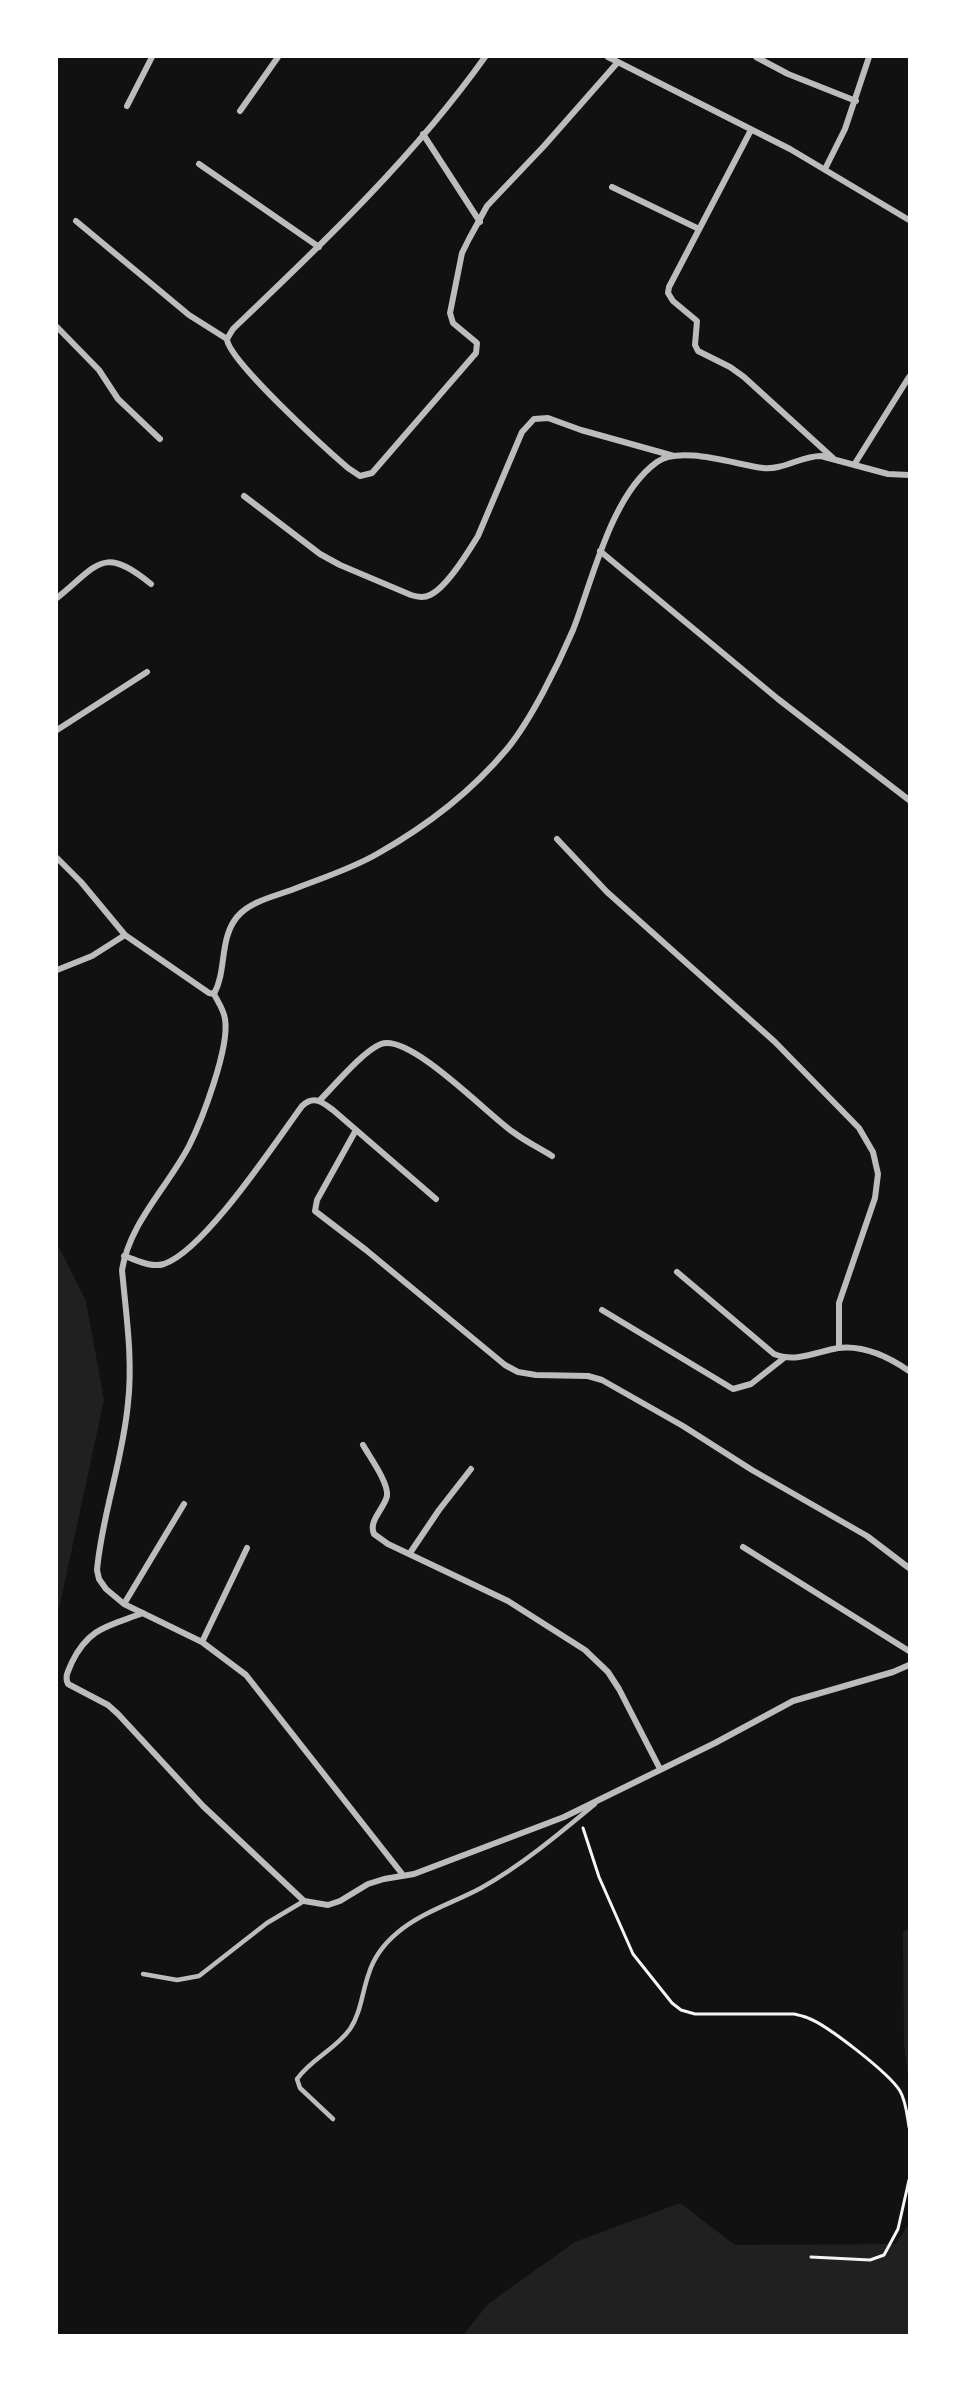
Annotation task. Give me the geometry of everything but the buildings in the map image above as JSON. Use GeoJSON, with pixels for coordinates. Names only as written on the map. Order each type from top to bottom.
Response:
{"type":"FeatureCollection","features":[{"type":"Feature","properties":{"kind":"street"},"geometry":{"type":"LineString","coordinates":[[127,106],[152,57]]}},
{"type":"Feature","properties":{"kind":"street"},"geometry":{"type":"LineString","coordinates":[[240,111],[278,57]]}},
{"type":"Feature","properties":{"kind":"street"},"geometry":{"type":"LineString","coordinates":[[226,339],[232,328],[319,247],[423,134],[485,57]]}},
{"type":"Feature","properties":{"kind":"street"},"geometry":{"type":"LineString","coordinates":[[608,57],[825,169],[909,220]]}},
{"type":"Feature","properties":{"kind":"street"},"geometry":{"type":"LineString","coordinates":[[756,57],[856,101]]}},
{"type":"Feature","properties":{"kind":"street"},"geometry":{"type":"LineString","coordinates":[[772,66],[775,57]]}},
{"type":"Feature","properties":{"kind":"street"},"geometry":{"type":"LineString","coordinates":[[825,169],[846,129],[869,57]]}},
{"type":"Feature","properties":{"kind":"street"},"geometry":{"type":"LineString","coordinates":[[76,221],[189,315],[226,339],[231,352],[331,454],[354,474],[369,475],[476,353],[477,343],[453,323],[450,313],[462,253],[487,206],[618,62]]}},
{"type":"Feature","properties":{"kind":"street"},"geometry":{"type":"LineString","coordinates":[[752,130],[668,293],[697,321],[696,349],[701,354],[730,367],[744,377],[835,459]]}},
{"type":"Feature","properties":{"kind":"street"},"geometry":{"type":"LineString","coordinates":[[423,134],[480,222]]}},
{"type":"Feature","properties":{"kind":"street"},"geometry":{"type":"LineString","coordinates":[[199,164],[319,247]]}},
{"type":"Feature","properties":{"kind":"street"},"geometry":{"type":"LineString","coordinates":[[612,187],[699,229]]}},
{"type":"Feature","properties":{"kind":"street"},"geometry":{"type":"LineString","coordinates":[[57,327],[94,364],[118,399],[160,439]]}},
{"type":"Feature","properties":{"kind":"street"},"geometry":{"type":"LineString","coordinates":[[854,465],[909,377]]}},
{"type":"Feature","properties":{"kind":"street"},"geometry":{"type":"LineString","coordinates":[[244,496],[296,537],[330,559],[411,596],[421,597],[429,596],[440,587],[469,551],[478,536],[522,432],[534,419],[548,418],[581,430],[674,456]]}},
{"type":"Feature","properties":{"kind":"street"},"geometry":{"type":"LineString","coordinates":[[403,1875],[246,1675],[202,1642],[124,1604],[106,1589],[99,1579],[97,1570],[120,1459],[129,1396],[131,1369],[122,1270],[124,1256],[156,1196],[189,1146],[203,1114],[224,1040],[225,1020],[214,994],[228,931],[238,915],[255,903],[331,875],[377,854],[477,783],[509,747],[542,695],[572,631],[606,535],[632,488],[659,460],[674,456],[697,456],[778,468],[811,456],[835,459],[888,474],[909,475]]}},
{"type":"Feature","properties":{"kind":"street"},"geometry":{"type":"LineString","coordinates":[[600,551],[778,699],[909,800]]}},
{"type":"Feature","properties":{"kind":"street"},"geometry":{"type":"LineString","coordinates":[[57,598],[95,567],[106,561],[118,562],[131,567],[152,584]]}},
{"type":"Feature","properties":{"kind":"street"},"geometry":{"type":"LineString","coordinates":[[57,730],[147,672]]}},
{"type":"Feature","properties":{"kind":"street"},"geometry":{"type":"LineString","coordinates":[[557,839],[607,892],[775,1042],[859,1128],[873,1152],[878,1174],[875,1198],[839,1303],[839,1348]]}},
{"type":"Feature","properties":{"kind":"street"},"geometry":{"type":"LineString","coordinates":[[57,858],[81,882],[125,935],[201,988],[214,994]]}},
{"type":"Feature","properties":{"kind":"street"},"geometry":{"type":"LineString","coordinates":[[57,970],[92,956],[125,935]]}},
{"type":"Feature","properties":{"kind":"street"},"geometry":{"type":"LineString","coordinates":[[320,1101],[371,1050],[392,1042],[406,1048],[439,1070],[512,1132],[552,1156]]}},
{"type":"Feature","properties":{"kind":"street"},"geometry":{"type":"LineString","coordinates":[[124,1256],[156,1266],[179,1257],[194,1245],[308,1101],[320,1101],[436,1199]]}},
{"type":"Feature","properties":{"kind":"street"},"geometry":{"type":"LineString","coordinates":[[356,1130],[316,1200],[315,1211],[366,1250],[483,1349],[518,1372],[536,1376],[588,1376],[626,1392],[752,1470],[867,1536],[909,1568]]}},
{"type":"Feature","properties":{"kind":"street"},"geometry":{"type":"LineString","coordinates":[[677,1272],[774,1354],[793,1359],[839,1348],[849,1348],[875,1353],[899,1363],[909,1371]]}},
{"type":"Feature","properties":{"kind":"street"},"geometry":{"type":"LineString","coordinates":[[602,1310],[733,1389],[751,1384],[784,1358]]}},
{"type":"Feature","properties":{"kind":"street"},"geometry":{"type":"LineString","coordinates":[[363,1445],[386,1487],[387,1496],[372,1531],[388,1544],[508,1601],[585,1650],[597,1660],[619,1689],[660,1769]]}},
{"type":"Feature","properties":{"kind":"street"},"geometry":{"type":"LineString","coordinates":[[410,1554],[439,1510],[471,1469]]}},
{"type":"Feature","properties":{"kind":"street"},"geometry":{"type":"LineString","coordinates":[[124,1604],[184,1504]]}},
{"type":"Feature","properties":{"kind":"street"},"geometry":{"type":"LineString","coordinates":[[743,1546],[909,1651]]}},
{"type":"Feature","properties":{"kind":"street"},"geometry":{"type":"LineString","coordinates":[[202,1642],[247,1548]]}},
{"type":"Feature","properties":{"kind":"street"},"geometry":{"type":"LineString","coordinates":[[143,1613],[108,1626],[87,1638],[66,1675],[68,1684],[108,1705],[118,1714],[203,1806],[304,1900],[328,1905],[340,1901],[368,1884],[414,1874],[597,1802],[793,1701],[893,1672],[909,1665]]}},
{"type":"Feature","properties":{"kind":"lane"},"geometry":{"type":"LineString","coordinates":[[333,2119],[300,2088],[297,2079],[349,2031],[358,2014],[368,1974],[385,1944],[421,1916],[480,1888],[513,1868],[597,1802]]}},
{"type":"Feature","properties":{"kind":"lane"},"geometry":{"type":"LineString","coordinates":[[143,1974],[177,1980],[199,1976],[267,1923],[304,1900]]}},
{"type":"Feature","properties":{"kind":"path"},"geometry":{"type":"LineString","coordinates":[[579,1817],[599,1877],[633,1954],[672,2003],[681,2010],[695,2014],[794,2014],[808,2018],[823,2026],[889,2078],[900,2091],[906,2106],[909,2127]]}},
{"type":"Feature","properties":{"kind":"path"},"geometry":{"type":"LineString","coordinates":[[811,2257],[870,2260],[884,2255],[898,2229],[909,2180]]}},
{"type":"Feature","properties":{"kind":"shaded area"},"geometry":{"type":"Polygon","coordinates":[[[57,1243],[86,1301],[104,1400],[57,1618],[57,1243]]]}},
{"type":"Feature","properties":{"kind":"shaded area"},"geometry":{"type":"Polygon","coordinates":[[[909,1929],[909,2084],[904,2043],[903,1931],[909,1929]]]}},
{"type":"Feature","properties":{"kind":"shaded area"},"geometry":{"type":"Polygon","coordinates":[[[680,2203],[735,2245],[895,2244],[909,2224],[909,2335],[463,2335],[488,2304],[575,2242],[680,2203]]]}}]}
